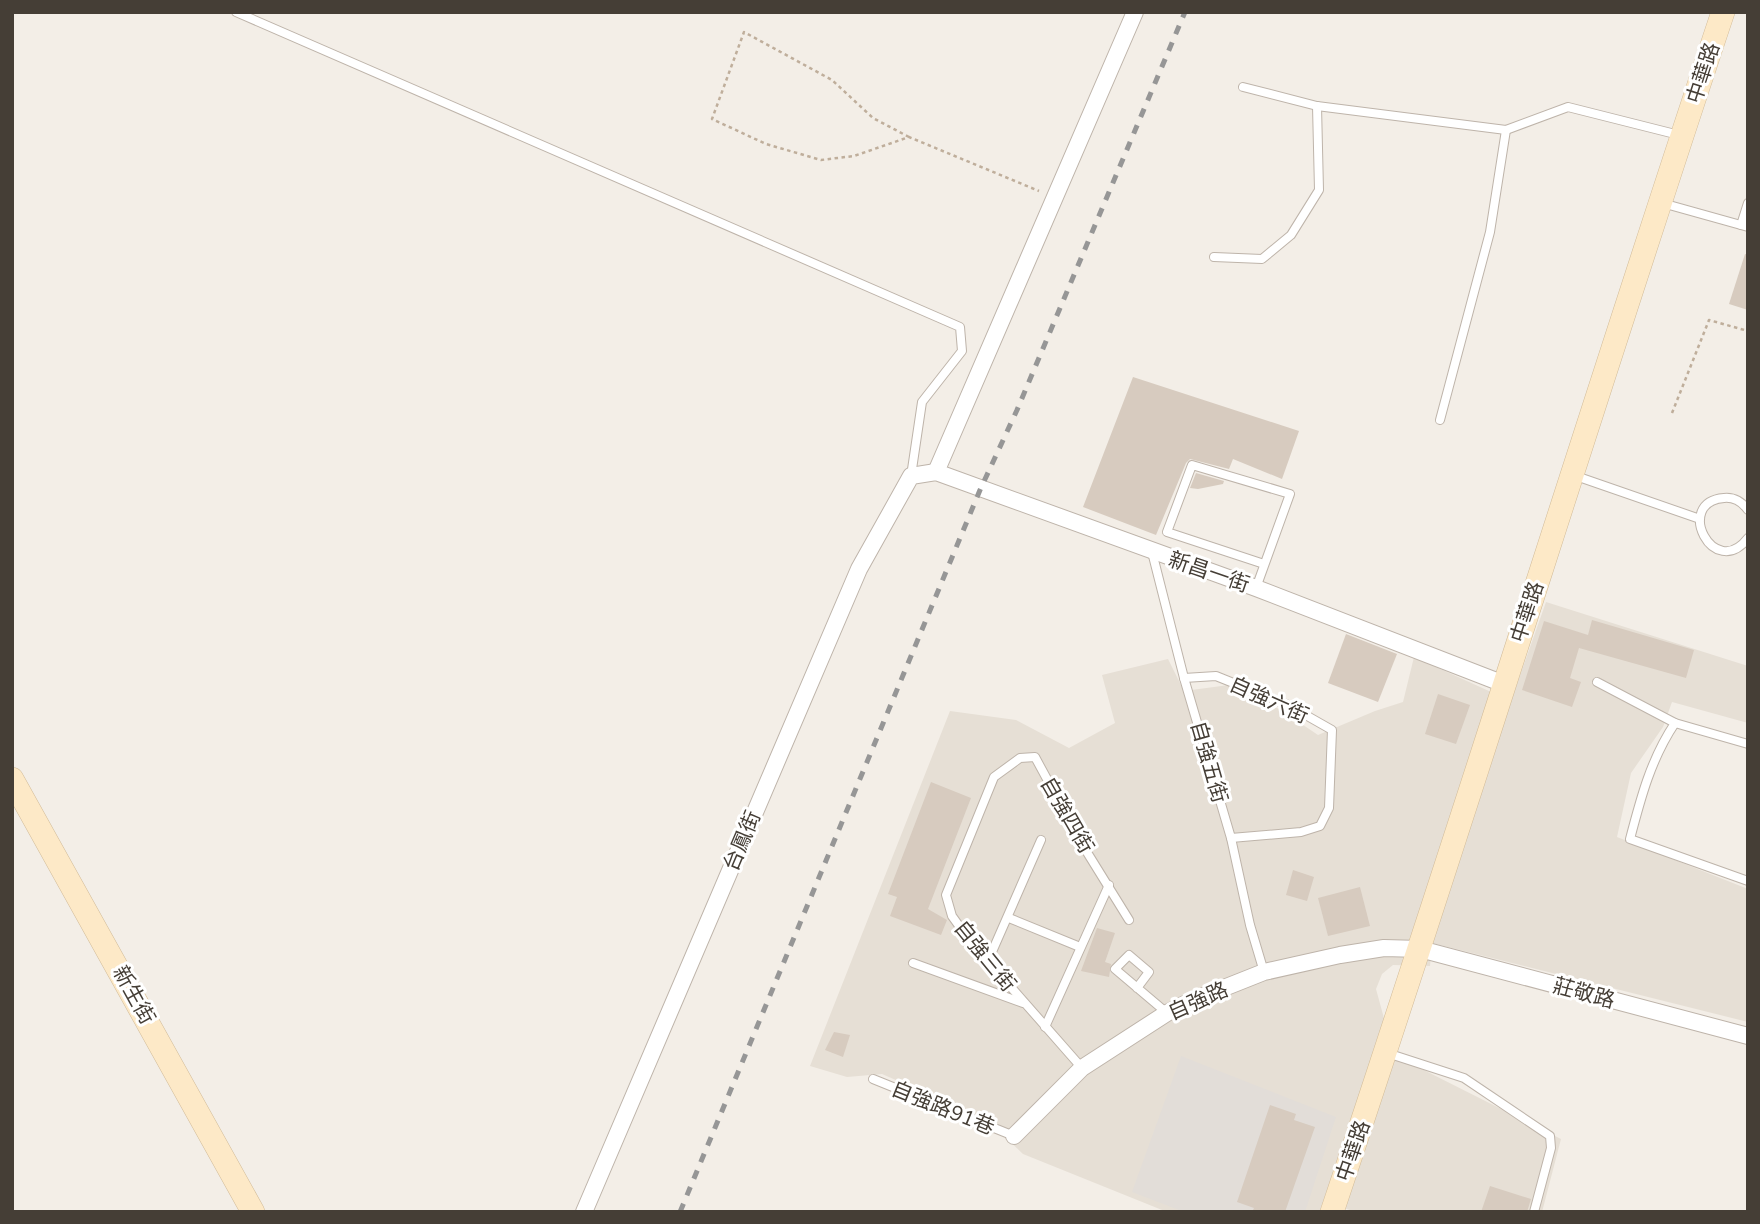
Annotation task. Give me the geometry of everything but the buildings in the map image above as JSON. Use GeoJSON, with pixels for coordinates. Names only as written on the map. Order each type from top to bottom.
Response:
{"type":"FeatureCollection","features":[{"type":"Feature","properties":{"kind":"street"},"geometry":{"type":"LineString","coordinates":[[936,472],[1135,12]]}},
{"type":"Feature","properties":{"kind":"street","name":"中華路"},"geometry":{"type":"LineString","coordinates":[[1332,1212],[1420,949],[1571,474],[1723,12]]}},
{"type":"Feature","properties":{"kind":"street","name":"新昌一街"},"geometry":{"type":"LineString","coordinates":[[911,476],[936,472],[1256,589],[1504,684]]}},
{"type":"Feature","properties":{"kind":"street","name":"台鳳街"},"geometry":{"type":"LineString","coordinates":[[584,1212],[859,569],[911,476]]}},
{"type":"Feature","properties":{"kind":"street","name":"新生街"},"geometry":{"type":"LineString","coordinates":[[12,779],[253,1212]]}},
{"type":"Feature","properties":{"kind":"street","name":"自強路"},"geometry":{"type":"LineString","coordinates":[[1014,1136],[1082,1068],[1167,1013],[1191,1001],[1264,972],[1384,948],[1420,949]]}},
{"type":"Feature","properties":{"kind":"street","name":"莊敬路"},"geometry":{"type":"LineString","coordinates":[[1420,949],[1748,1037]]}},
{"type":"Feature","properties":{"kind":"lane"},"geometry":{"type":"LineString","coordinates":[[236,12],[960,327],[962,351],[922,402],[911,476]]}},
{"type":"Feature","properties":{"kind":"lane"},"geometry":{"type":"LineString","coordinates":[[1243,87],[1317,106],[1506,130],[1568,107],[1682,135]]}},
{"type":"Feature","properties":{"kind":"lane"},"geometry":{"type":"LineString","coordinates":[[1213,257],[1262,260],[1291,234],[1319,190],[1317,106]]}},
{"type":"Feature","properties":{"kind":"lane"},"geometry":{"type":"LineString","coordinates":[[1440,420],[1490,232],[1506,130]]}},
{"type":"Feature","properties":{"kind":"lane"},"geometry":{"type":"LineString","coordinates":[[1659,202],[1744,226],[1748,202]]}},
{"type":"Feature","properties":{"kind":"lane"},"geometry":{"type":"LineString","coordinates":[[1256,589],[1290,494],[1192,465],[1167,532],[1264,564]]}},
{"type":"Feature","properties":{"kind":"lane"},"geometry":{"type":"LineString","coordinates":[[1571,474],[1700,519]]}},
{"type":"Feature","properties":{"kind":"lane"},"geometry":{"type":"LineString","coordinates":[[1748,510],[1739,501],[1721,498],[1709,504],[1700,519],[1705,541],[1715,548],[1724,550],[1739,547],[1748,538]]}},
{"type":"Feature","properties":{"kind":"lane","name":"自強五街"},"geometry":{"type":"LineString","coordinates":[[1152,552],[1184,678],[1231,838],[1250,925],[1264,972]]}},
{"type":"Feature","properties":{"kind":"lane","name":"自強六街"},"geometry":{"type":"LineString","coordinates":[[1184,678],[1216,676],[1288,705],[1332,730],[1329,808],[1320,826],[1301,832],[1231,838]]}},
{"type":"Feature","properties":{"kind":"lane"},"geometry":{"type":"LineString","coordinates":[[1597,682],[1675,723],[1748,744]]}},
{"type":"Feature","properties":{"kind":"lane"},"geometry":{"type":"LineString","coordinates":[[1675,723],[1662,743],[1646,779],[1630,839],[1748,881]]}},
{"type":"Feature","properties":{"kind":"lane","name":"自強四街"},"geometry":{"type":"LineString","coordinates":[[1020,758],[1035,757],[1085,849],[1129,920]]}},
{"type":"Feature","properties":{"kind":"lane","name":"自強三街"},"geometry":{"type":"LineString","coordinates":[[1020,758],[994,777],[946,895],[952,916],[967,937],[1082,1068]]}},
{"type":"Feature","properties":{"kind":"lane"},"geometry":{"type":"LineString","coordinates":[[988,961],[1041,840]]}},
{"type":"Feature","properties":{"kind":"lane"},"geometry":{"type":"LineString","coordinates":[[1045,1027],[1109,885]]}},
{"type":"Feature","properties":{"kind":"lane"},"geometry":{"type":"LineString","coordinates":[[1009,918],[1080,947]]}},
{"type":"Feature","properties":{"kind":"lane"},"geometry":{"type":"LineString","coordinates":[[913,963],[1026,1004]]}},
{"type":"Feature","properties":{"kind":"lane"},"geometry":{"type":"LineString","coordinates":[[1137,988],[1167,1013]]}},
{"type":"Feature","properties":{"kind":"lane"},"geometry":{"type":"LineString","coordinates":[[1385,1053],[1464,1078],[1550,1136],[1551,1148],[1534,1212]]}},
{"type":"Feature","properties":{"kind":"lane","name":"自強路91巷"},"geometry":{"type":"LineString","coordinates":[[873,1079],[1014,1136]]}},
{"type":"Feature","properties":{"kind":"path"},"geometry":{"type":"LineString","coordinates":[[909,137],[854,156],[821,160],[766,144],[712,119],[744,32],[832,80],[873,118],[909,137],[1055,198]]}},
{"type":"Feature","properties":{"kind":"path"},"geometry":{"type":"LineString","coordinates":[[1672,413],[1709,320],[1748,331]]}},
{"type":"Feature","properties":{"kind":"shaded area"},"geometry":{"type":"Polygon","coordinates":[[[1546,602],[1748,666],[1748,723],[1672,702],[1663,727],[1631,773],[1617,837],[1748,889],[1748,1022],[1432,943],[1430,966],[1393,965],[1382,974],[1376,989],[1394,1055],[1561,1139],[1542,1212],[1355,1212],[1344,1208],[1342,1212],[1167,1212],[1023,1154],[988,1120],[882,1074],[847,1077],[810,1066],[950,711],[1016,720],[1069,748],[1115,723],[1102,675],[1168,659],[1184,691],[1229,685],[1281,710],[1318,735],[1403,702],[1414,657],[1511,701],[1546,602]]]}},
{"type":"Feature","properties":{"kind":"shaded area"},"geometry":{"type":"Polygon","coordinates":[[[1181,1056],[1336,1117],[1305,1212],[1184,1212],[1132,1192],[1181,1056]]]}},
{"type":"Feature","properties":{"kind":"railway"},"geometry":{"type":"LineString","coordinates":[[680,1212],[980,490],[1017,410],[1185,12]]}}]}
